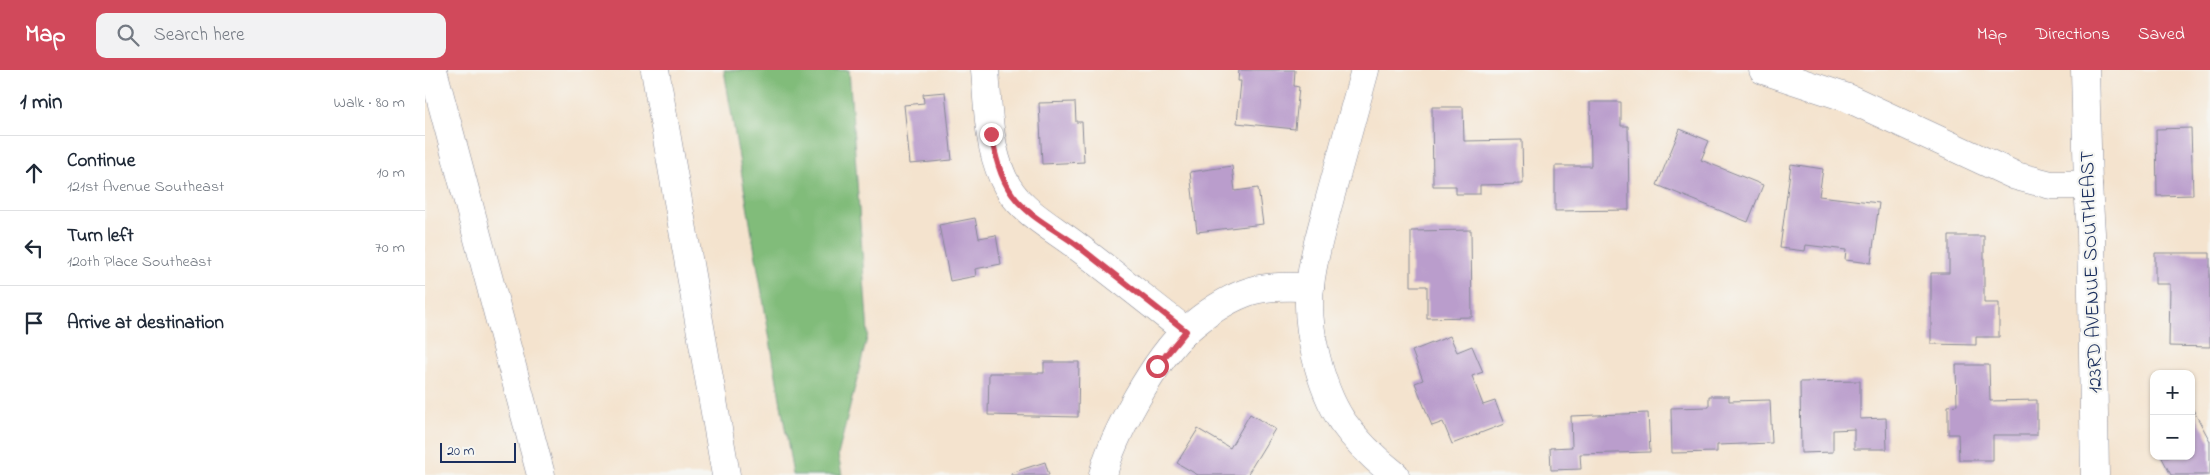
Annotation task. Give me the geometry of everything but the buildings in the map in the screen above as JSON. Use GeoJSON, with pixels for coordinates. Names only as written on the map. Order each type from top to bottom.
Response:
{"type":"FeatureCollection","features":[{"type":"Feature","properties":{"kind":"main road"},"geometry":{"type":"LineString","coordinates":[[433,70],[541,475]]}},
{"type":"Feature","properties":{"kind":"main road"},"geometry":{"type":"LineString","coordinates":[[655,70],[726,475]]}},
{"type":"Feature","properties":{"kind":"main road"},"geometry":{"type":"LineString","coordinates":[[985,70],[995,154],[1003,178],[1013,195],[1029,212],[1076,245],[1186,331]]}},
{"type":"Feature","properties":{"kind":"main road"},"geometry":{"type":"LineString","coordinates":[[1365,70],[1323,223],[1310,287],[1311,319],[1315,353],[1326,387],[1342,421],[1377,461],[1395,475]]}},
{"type":"Feature","properties":{"kind":"main road"},"geometry":{"type":"LineString","coordinates":[[1763,70],[1847,98],[2016,176],[2051,185],[2088,185]]}},
{"type":"Feature","properties":{"kind":"main road","name":"123RD AVENUE SOUTHEAST"},"geometry":{"type":"LineString","coordinates":[[2085,70],[2091,233],[2095,475]]}},
{"type":"Feature","properties":{"kind":"main road"},"geometry":{"type":"LineString","coordinates":[[1103,475],[1114,444],[1131,408],[1157,366],[1186,331],[1217,308],[1246,292],[1274,287],[1310,287]]}},
{"type":"Feature","properties":{"kind":"green space"},"geometry":{"type":"Polygon","coordinates":[[[724,70],[849,70],[868,334],[838,455],[842,475],[793,475],[724,70]]]}},
{"type":"Feature","properties":{"kind":"route"},"geometry":{"type":"LineString","coordinates":[[991,134],[1003,178],[1013,195],[1029,212],[1076,245],[1186,331],[1157,366]]}}]}
